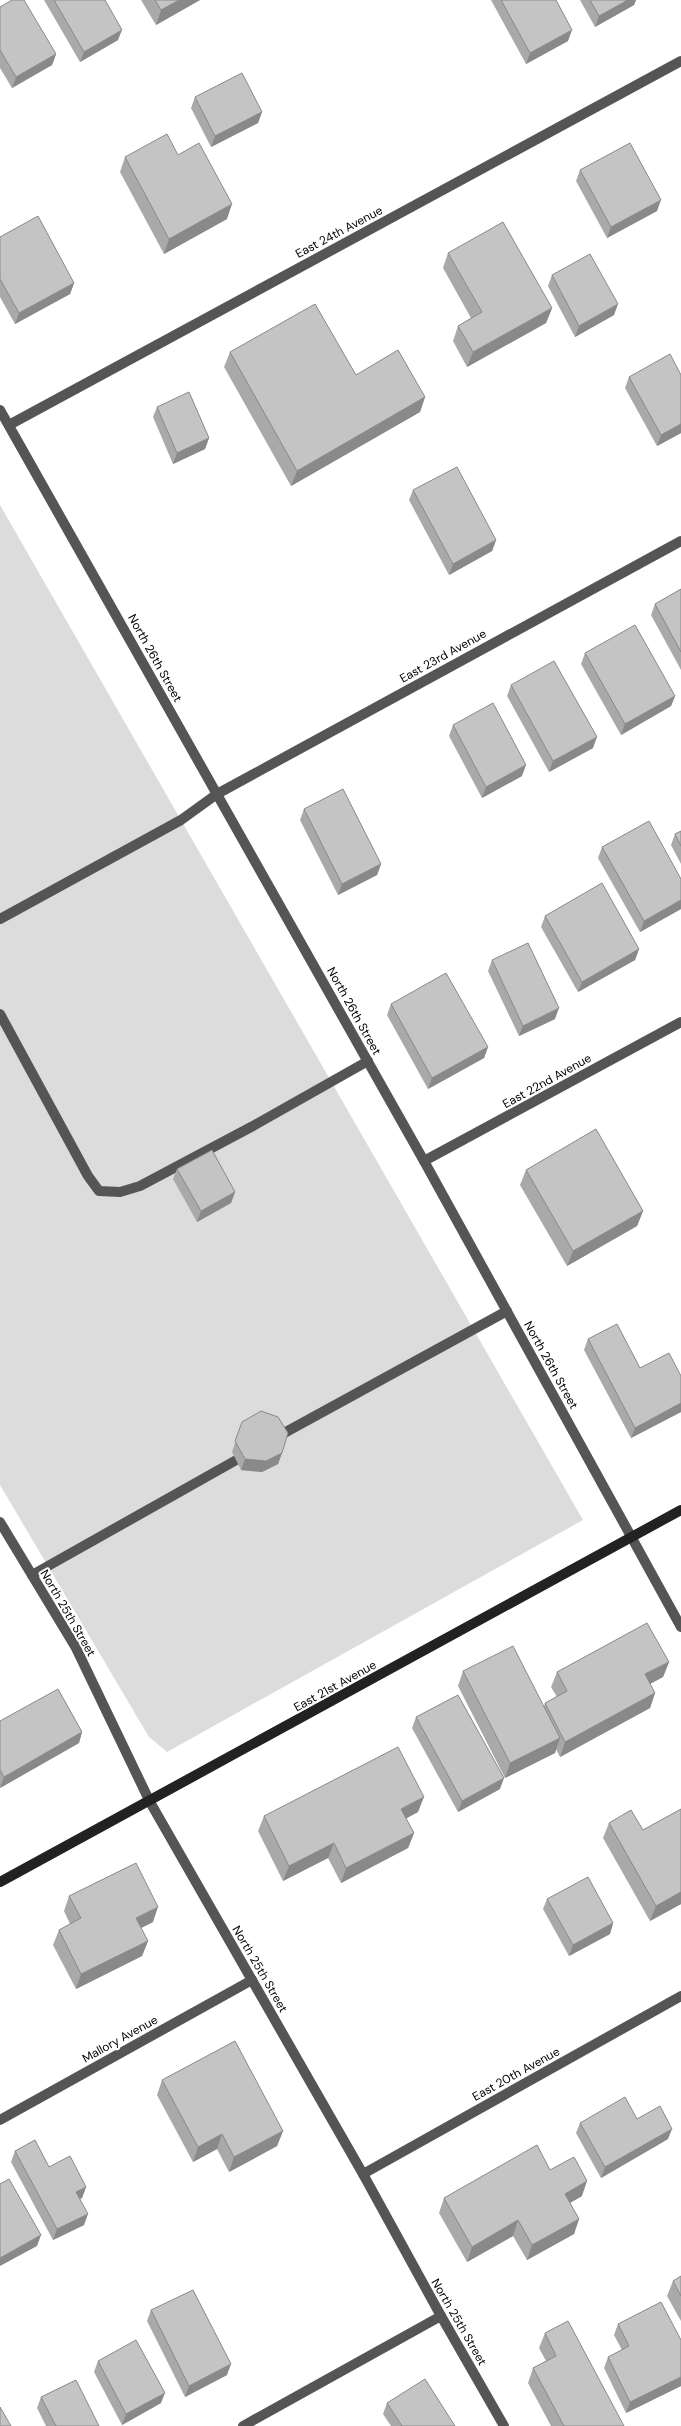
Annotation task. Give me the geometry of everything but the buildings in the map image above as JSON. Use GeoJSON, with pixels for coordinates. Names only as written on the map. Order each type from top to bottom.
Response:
{"type":"FeatureCollection","features":[{"type":"Feature","properties":{"kind":"street","name":"East 24th Avenue"},"geometry":{"type":"LineString","coordinates":[[9,425],[681,61]]}},
{"type":"Feature","properties":{"kind":"street","name":"North 26th Street"},"geometry":{"type":"LineString","coordinates":[[0,410],[368,1061],[681,1628]]}},
{"type":"Feature","properties":{"kind":"street","name":"East 23rd Avenue"},"geometry":{"type":"LineString","coordinates":[[0,919],[152,837],[181,820],[217,794],[681,540]]}},
{"type":"Feature","properties":{"kind":"street"},"geometry":{"type":"LineString","coordinates":[[0,1014],[88,1176],[99,1191],[120,1192],[140,1186],[253,1126],[368,1061]]}},
{"type":"Feature","properties":{"kind":"street","name":"East 22nd Avenue"},"geometry":{"type":"LineString","coordinates":[[424,1162],[681,1022]]}},
{"type":"Feature","properties":{"kind":"street"},"geometry":{"type":"LineString","coordinates":[[32,1575],[260,1446],[507,1311]]}},
{"type":"Feature","properties":{"kind":"street","name":"East 21st Avenue"},"geometry":{"type":"LineString","coordinates":[[0,1882],[150,1802],[681,1510]]}},
{"type":"Feature","properties":{"kind":"street","name":"North 25th Street"},"geometry":{"type":"LineString","coordinates":[[0,1522],[76,1648],[150,1802],[363,2174],[504,2426]]}},
{"type":"Feature","properties":{"kind":"street","name":"Mallory Avenue"},"geometry":{"type":"LineString","coordinates":[[0,2120],[252,1980]]}},
{"type":"Feature","properties":{"kind":"street","name":"East 20th Avenue"},"geometry":{"type":"LineString","coordinates":[[363,2174],[681,1996]]}},
{"type":"Feature","properties":{"kind":"street"},"geometry":{"type":"LineString","coordinates":[[243,2426],[441,2316]]}},
{"type":"Feature","properties":{"kind":"shaded area"},"geometry":{"type":"Polygon","coordinates":[[[0,505],[583,1520],[167,1752],[149,1737],[0,1485],[0,505]]]}}]}
